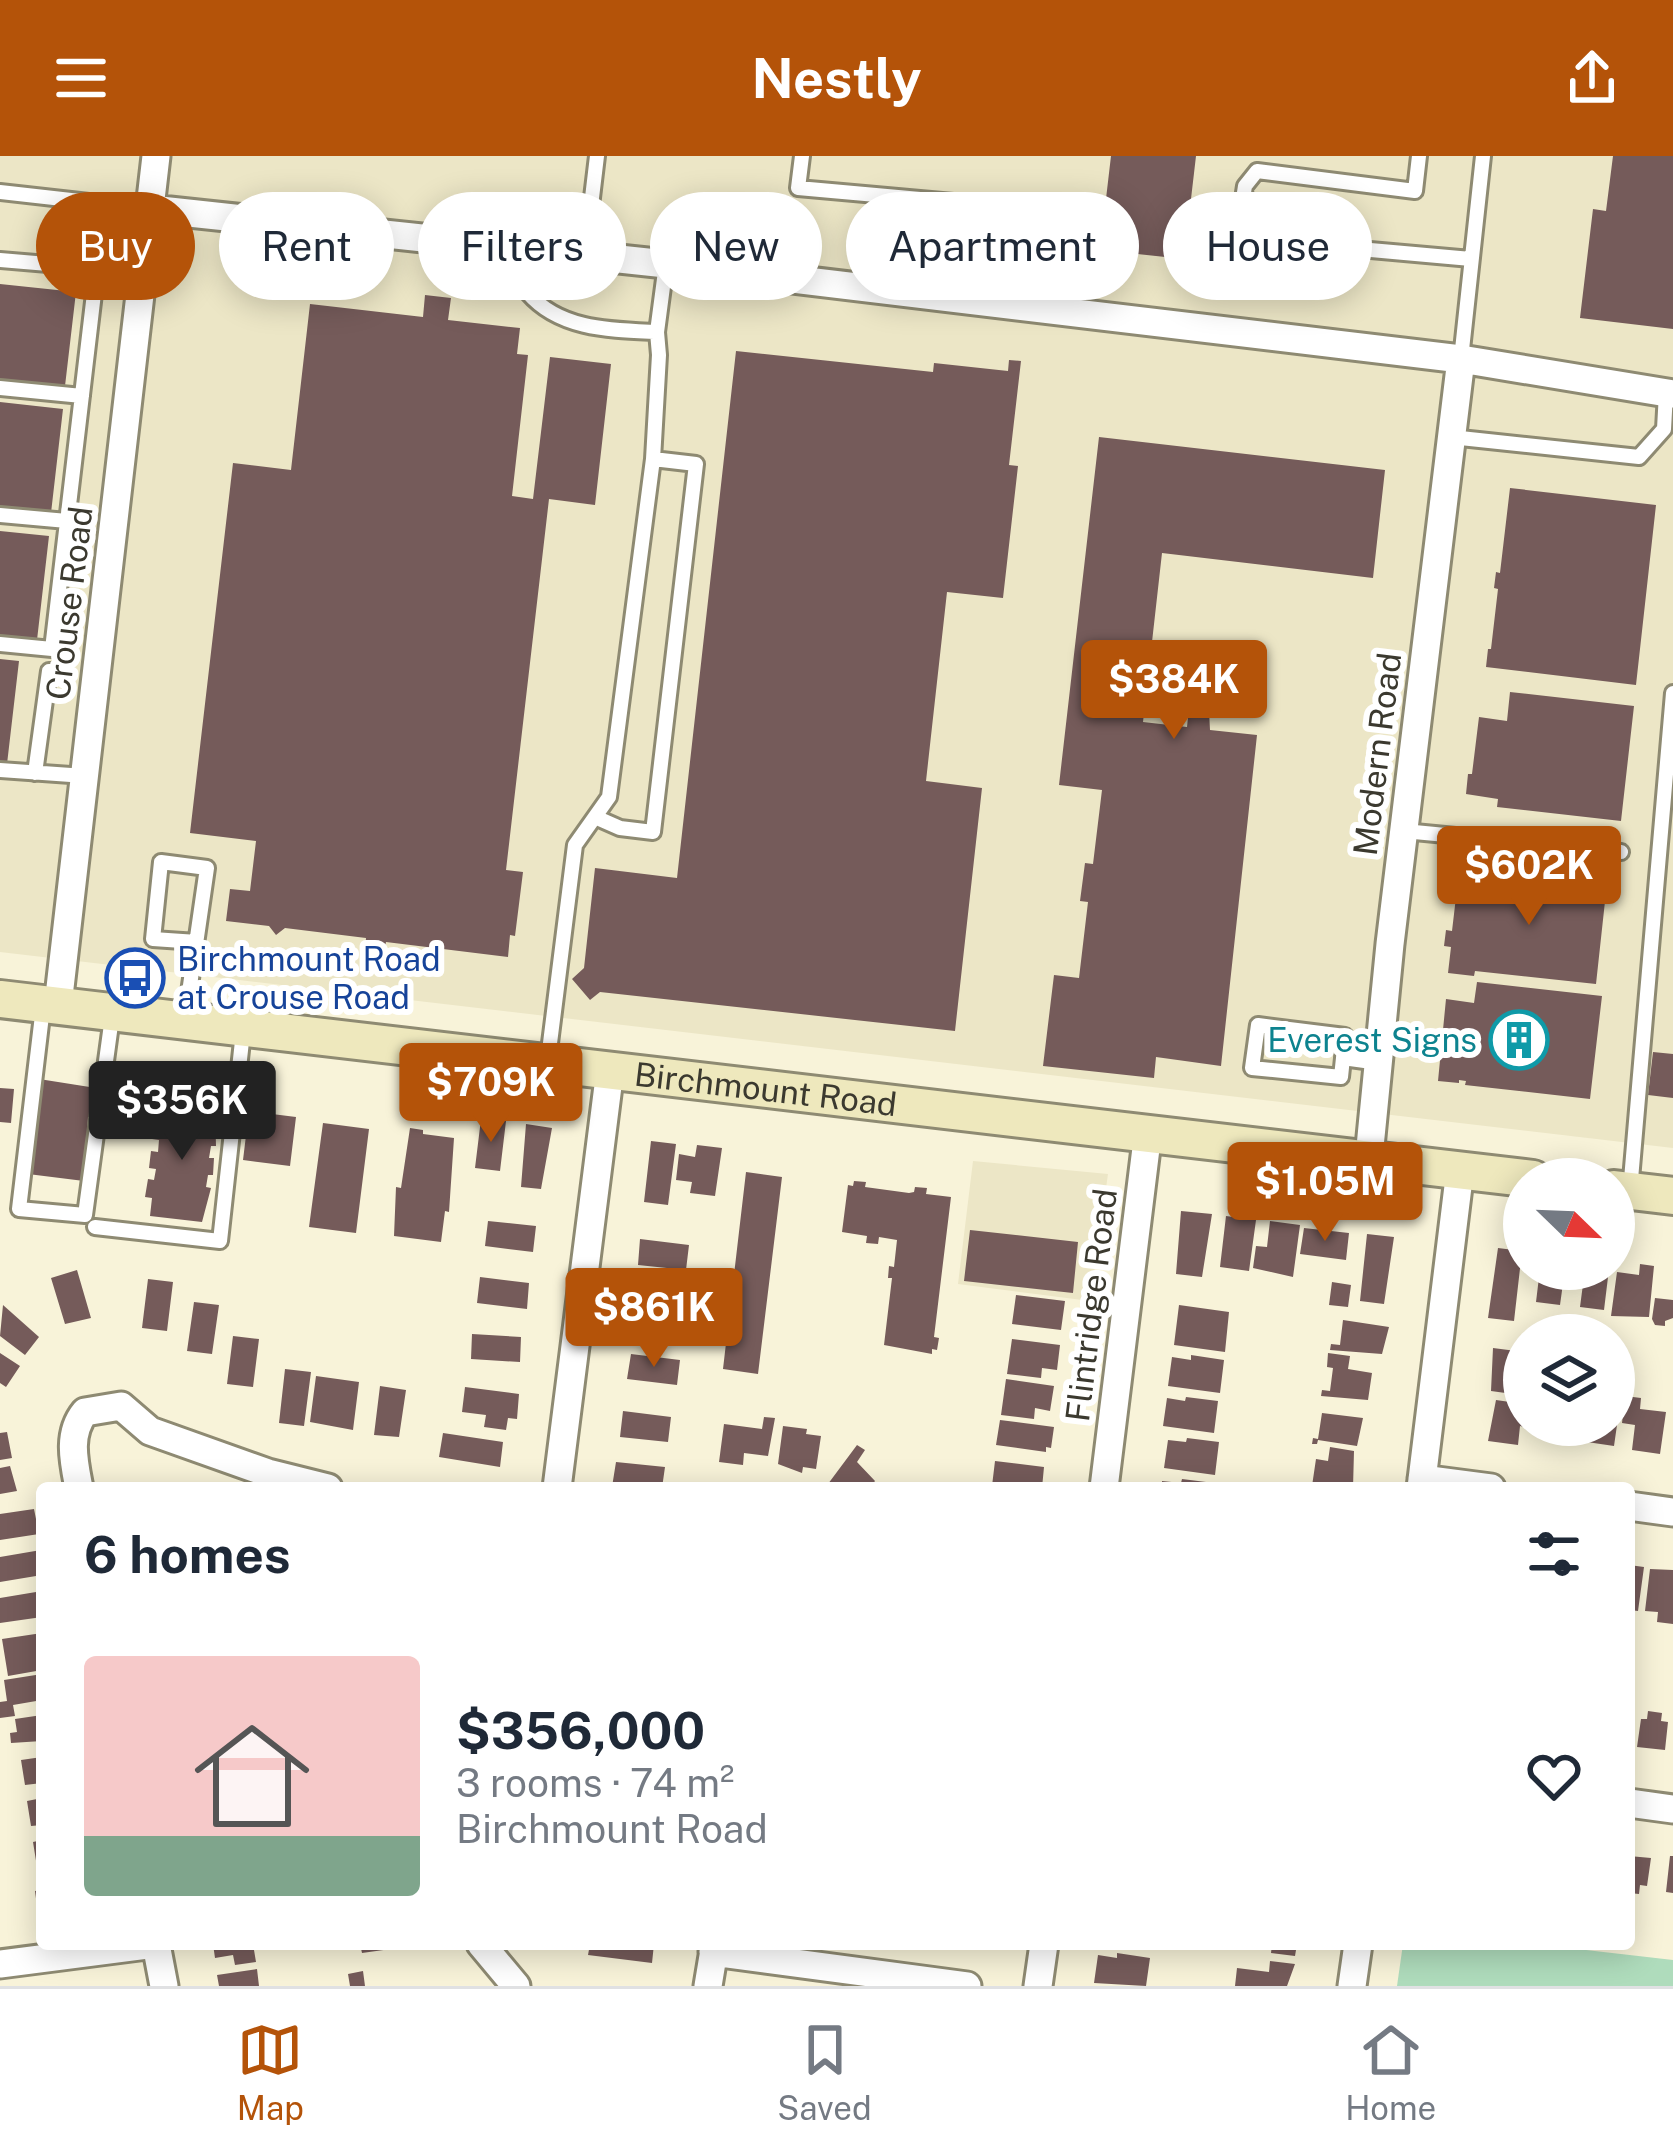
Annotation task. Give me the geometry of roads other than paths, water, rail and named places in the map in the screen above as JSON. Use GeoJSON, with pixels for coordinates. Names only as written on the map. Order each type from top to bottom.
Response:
{"type":"FeatureCollection","features":[{"type":"Feature","properties":{"kind":"main road","name":"Birchmount Road"},"geometry":{"type":"LineString","coordinates":[[0,999],[1503,1175]]}},
{"type":"Feature","properties":{"kind":"main road"},"geometry":{"type":"LineString","coordinates":[[1635,1192],[1673,1196]]}},
{"type":"Feature","properties":{"kind":"street","name":"Crouse Road"},"geometry":{"type":"LineString","coordinates":[[153,192],[156,156]]}},
{"type":"Feature","properties":{"kind":"street"},"geometry":{"type":"LineString","coordinates":[[195,214],[418,238]]}},
{"type":"Feature","properties":{"kind":"street"},"geometry":{"type":"LineString","coordinates":[[822,283],[1461,359],[1670,394]]}},
{"type":"Feature","properties":{"kind":"street","name":"Crouse Road"},"geometry":{"type":"LineString","coordinates":[[51,1004],[85,776],[140,300]]}},
{"type":"Feature","properties":{"kind":"street","name":"Modern Road"},"geometry":{"type":"LineString","coordinates":[[1369,1157],[1461,359]]}},
{"type":"Feature","properties":{"kind":"street"},"geometry":{"type":"LineString","coordinates":[[558,1482],[610,1070]]}},
{"type":"Feature","properties":{"kind":"street","name":"Flintridge Road"},"geometry":{"type":"LineString","coordinates":[[1105,1482],[1148,1132]]}},
{"type":"Feature","properties":{"kind":"street"},"geometry":{"type":"LineString","coordinates":[[1421,1482],[1460,1170]]}},
{"type":"Feature","properties":{"kind":"street"},"geometry":{"type":"LineString","coordinates":[[78,1482],[73,1455],[76,1423],[85,1412],[121,1406],[151,1431],[304,1482]]}},
{"type":"Feature","properties":{"kind":"street"},"geometry":{"type":"LineString","coordinates":[[1635,1507],[1673,1512]]}},
{"type":"Feature","properties":{"kind":"street"},"geometry":{"type":"LineString","coordinates":[[1635,1804],[1673,1809]]}},
{"type":"Feature","properties":{"kind":"street"},"geometry":{"type":"LineString","coordinates":[[0,1964],[109,1950]]}},
{"type":"Feature","properties":{"kind":"street"},"geometry":{"type":"LineString","coordinates":[[157,1950],[164,1986]]}},
{"type":"Feature","properties":{"kind":"street"},"geometry":{"type":"LineString","coordinates":[[487,1950],[516,1986]]}},
{"type":"Feature","properties":{"kind":"street"},"geometry":{"type":"LineString","coordinates":[[708,1986],[714,1950]]}},
{"type":"Feature","properties":{"kind":"street"},"geometry":{"type":"LineString","coordinates":[[727,1950],[967,1986]]}},
{"type":"Feature","properties":{"kind":"street"},"geometry":{"type":"LineString","coordinates":[[1038,1986],[1043,1950]]}},
{"type":"Feature","properties":{"kind":"street"},"geometry":{"type":"LineString","coordinates":[[1352,1986],[1357,1950]]}},
{"type":"Feature","properties":{"kind":"lane"},"geometry":{"type":"LineString","coordinates":[[593,192],[597,156]]}},
{"type":"Feature","properties":{"kind":"lane"},"geometry":{"type":"LineString","coordinates":[[802,156],[798,188],[846,192]]}},
{"type":"Feature","properties":{"kind":"lane"},"geometry":{"type":"LineString","coordinates":[[1418,156],[1414,191],[1257,171],[1245,186],[1237,238],[1471,259]]}},
{"type":"Feature","properties":{"kind":"lane"},"geometry":{"type":"LineString","coordinates":[[1461,359],[1483,156]]}},
{"type":"Feature","properties":{"kind":"lane"},"geometry":{"type":"LineString","coordinates":[[0,192],[36,196]]}},
{"type":"Feature","properties":{"kind":"lane"},"geometry":{"type":"LineString","coordinates":[[0,260],[36,263]]}},
{"type":"Feature","properties":{"kind":"lane"},"geometry":{"type":"LineString","coordinates":[[0,644],[52,649],[93,300]]}},
{"type":"Feature","properties":{"kind":"lane"},"geometry":{"type":"LineString","coordinates":[[534,300],[542,309],[577,324],[657,332]]}},
{"type":"Feature","properties":{"kind":"lane"},"geometry":{"type":"LineString","coordinates":[[548,1064],[575,845],[608,797],[653,458],[661,300]]}},
{"type":"Feature","properties":{"kind":"lane"},"geometry":{"type":"LineString","coordinates":[[0,388],[82,396]]}},
{"type":"Feature","properties":{"kind":"lane"},"geometry":{"type":"LineString","coordinates":[[1451,437],[1639,457],[1664,429],[1670,394]]}},
{"type":"Feature","properties":{"kind":"lane"},"geometry":{"type":"LineString","coordinates":[[595,817],[620,828],[653,832],[696,464],[653,458]]}},
{"type":"Feature","properties":{"kind":"lane"},"geometry":{"type":"LineString","coordinates":[[0,515],[67,521]]}},
{"type":"Feature","properties":{"kind":"lane"},"geometry":{"type":"LineString","coordinates":[[35,773],[49,671]]}},
{"type":"Feature","properties":{"kind":"lane"},"geometry":{"type":"LineString","coordinates":[[1625,1158],[1673,693]]}},
{"type":"Feature","properties":{"kind":"lane"},"geometry":{"type":"LineString","coordinates":[[0,770],[85,776]]}},
{"type":"Feature","properties":{"kind":"lane"},"geometry":{"type":"LineString","coordinates":[[1404,831],[1622,852]]}},
{"type":"Feature","properties":{"kind":"lane"},"geometry":{"type":"LineString","coordinates":[[185,1020],[197,942],[207,868],[161,862],[152,939],[197,942]]}},
{"type":"Feature","properties":{"kind":"lane"},"geometry":{"type":"LineString","coordinates":[[51,1004],[19,1209],[85,1215],[112,1012]]}},
{"type":"Feature","properties":{"kind":"lane"},"geometry":{"type":"LineString","coordinates":[[1258,1025],[1346,1036],[1343,1058],[1341,1077],[1252,1068],[1258,1025]]}},
{"type":"Feature","properties":{"kind":"lane"},"geometry":{"type":"LineString","coordinates":[[95,1226],[220,1241],[244,1027]]}},
{"type":"Feature","properties":{"kind":"lane"},"geometry":{"type":"LineString","coordinates":[[1343,1058],[1379,1063]]}},
{"type":"Feature","properties":{"kind":"place","name":"Birchmount Road at Crouse Road"},"geometry":{"type":"Point","coordinates":[135,978]}},
{"type":"Feature","properties":{"kind":"place","name":"Everest Signs"},"geometry":{"type":"Point","coordinates":[1519,1040]}}]}
